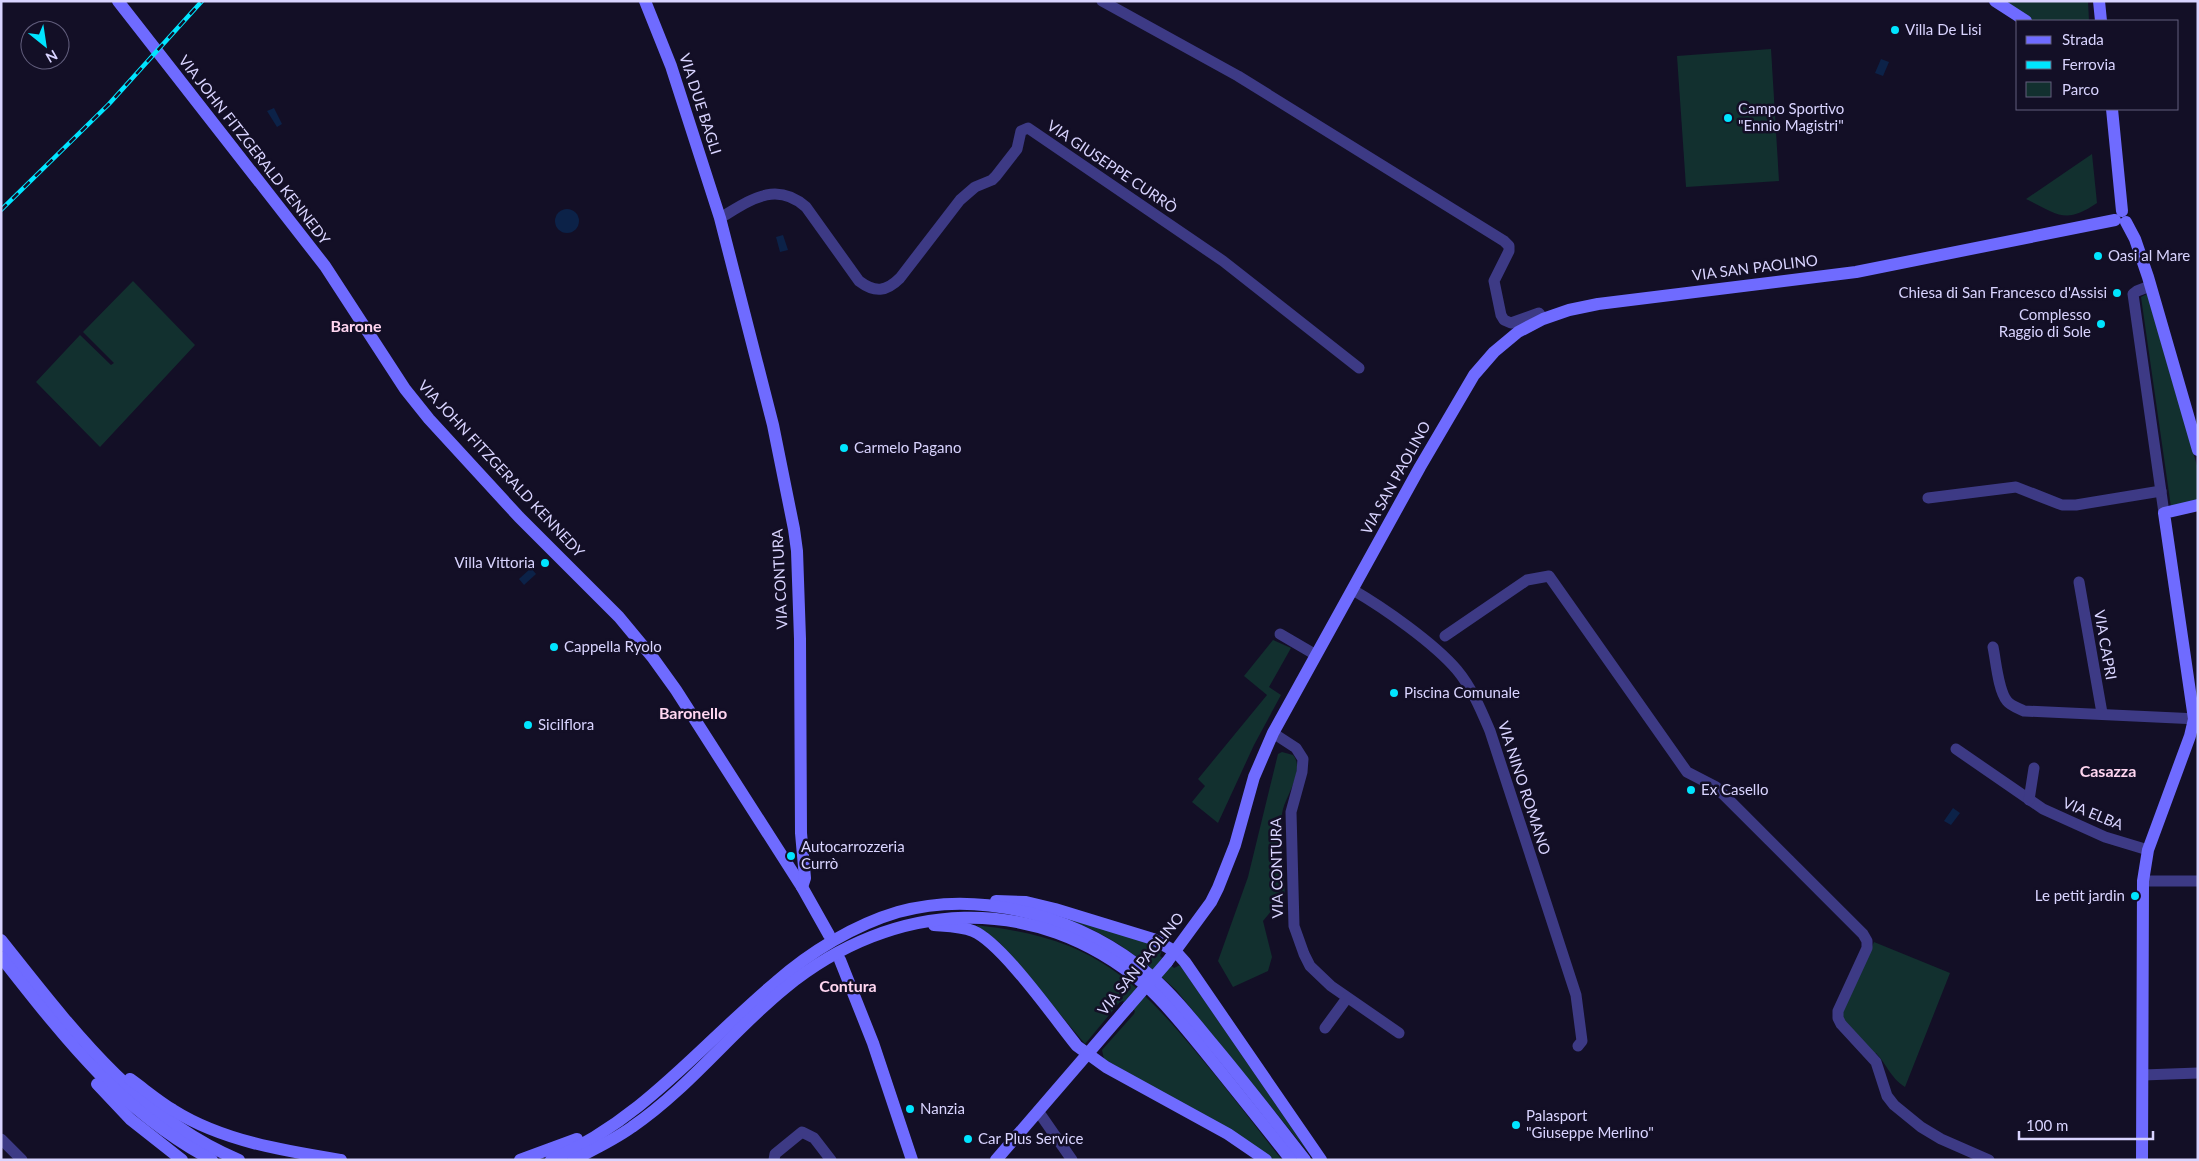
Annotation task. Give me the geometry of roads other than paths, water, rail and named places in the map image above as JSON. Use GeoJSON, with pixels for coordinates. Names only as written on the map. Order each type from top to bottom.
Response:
{"type":"FeatureCollection","features":[{"type":"Feature","properties":{"kind":"street","name":"VIA JOHN FITZGERALD KENNEDY"},"geometry":{"type":"LineString","coordinates":[[118,1],[325,266],[405,389],[429,420],[519,517],[619,617],[653,658],[676,690],[802,887]]}},
{"type":"Feature","properties":{"kind":"street","name":"VIA DUE BAGLI"},"geometry":{"type":"LineString","coordinates":[[645,1],[671,66],[720,218]]}},
{"type":"Feature","properties":{"kind":"street"},"geometry":{"type":"LineString","coordinates":[[1102,1],[1238,76],[1504,241],[1509,246],[1509,251],[1494,281],[1501,315],[1504,320],[1511,323],[1539,313],[1543,319]]}},
{"type":"Feature","properties":{"kind":"street"},"geometry":{"type":"LineString","coordinates":[[1995,1],[2024,20]]}},
{"type":"Feature","properties":{"kind":"street"},"geometry":{"type":"LineString","coordinates":[[2099,1],[2101,20]]}},
{"type":"Feature","properties":{"kind":"street"},"geometry":{"type":"LineString","coordinates":[[2112,110],[2121,218],[2135,239],[2198,450]]}},
{"type":"Feature","properties":{"kind":"street","name":"VIA GIUSEPPE CURRÒ"},"geometry":{"type":"LineString","coordinates":[[720,218],[752,199],[767,193],[788,197],[800,202],[806,207],[859,281],[870,288],[882,290],[888,288],[900,278],[960,200],[975,187],[992,180],[996,176],[1016,149],[1021,131],[1028,128],[1222,261],[1359,368]]}},
{"type":"Feature","properties":{"kind":"street","name":"VIA CONTURA"},"geometry":{"type":"LineString","coordinates":[[720,218],[773,425],[797,552],[800,639],[801,833],[805,878],[802,887]]}},
{"type":"Feature","properties":{"kind":"street","name":"VIA SAN PAOLINO"},"geometry":{"type":"LineString","coordinates":[[996,1160],[1176,952],[1211,902],[1235,845],[1254,777],[1273,733],[1420,467],[1474,375],[1494,352],[1518,332],[1543,319],[1569,310],[1598,304],[1856,272],[2121,218]]}},
{"type":"Feature","properties":{"kind":"street"},"geometry":{"type":"LineString","coordinates":[[2142,1160],[2143,881],[2148,850],[2196,719],[2133,294],[2137,290],[2150,286]]}},
{"type":"Feature","properties":{"kind":"street"},"geometry":{"type":"LineString","coordinates":[[1928,498],[2016,487],[2062,505],[2076,505],[2161,491]]}},
{"type":"Feature","properties":{"kind":"street"},"geometry":{"type":"LineString","coordinates":[[2164,513],[2198,506]]}},
{"type":"Feature","properties":{"kind":"street"},"geometry":{"type":"LineString","coordinates":[[1445,636],[1527,580],[1549,576],[1687,772],[1716,787],[1863,934],[1867,941],[1867,948],[1838,1011],[1838,1018],[1841,1024],[1876,1062],[1887,1096],[1894,1105],[1921,1127],[1941,1139],[1988,1160]]}},
{"type":"Feature","properties":{"kind":"street","name":"VIA CAPRI"},"geometry":{"type":"LineString","coordinates":[[2079,582],[2102,713]]}},
{"type":"Feature","properties":{"kind":"street","name":"VIA NINO ROMANO"},"geometry":{"type":"LineString","coordinates":[[1353,590],[1431,645],[1457,670],[1478,703],[1490,731],[1576,994],[1582,1041],[1578,1046]]}},
{"type":"Feature","properties":{"kind":"street"},"geometry":{"type":"LineString","coordinates":[[1280,634],[1316,655]]}},
{"type":"Feature","properties":{"kind":"street"},"geometry":{"type":"LineString","coordinates":[[1993,647],[2002,692],[2013,706],[2024,711],[2068,714],[2080,712],[2102,713],[2196,719]]}},
{"type":"Feature","properties":{"kind":"street","name":"VIA CONTURA"},"geometry":{"type":"LineString","coordinates":[[1273,733],[1296,748],[1303,759],[1302,772],[1291,812],[1294,926],[1298,940],[1310,966],[1331,986],[1399,1034]]}},
{"type":"Feature","properties":{"kind":"street","name":"VIA ELBA"},"geometry":{"type":"LineString","coordinates":[[1956,749],[2043,809],[2105,837],[2148,850]]}},
{"type":"Feature","properties":{"kind":"street"},"geometry":{"type":"LineString","coordinates":[[2029,800],[2034,768]]}},
{"type":"Feature","properties":{"kind":"street"},"geometry":{"type":"LineString","coordinates":[[2143,881],[2198,881]]}},
{"type":"Feature","properties":{"kind":"street"},"geometry":{"type":"LineString","coordinates":[[802,887],[829,936]]}},
{"type":"Feature","properties":{"kind":"street"},"geometry":{"type":"LineString","coordinates":[[589,1160],[777,980],[845,934],[898,913],[926,906],[1013,901],[1036,904],[1153,939],[1176,952],[1185,962],[1321,1160]]}},
{"type":"Feature","properties":{"kind":"street"},"geometry":{"type":"LineString","coordinates":[[962,904],[1012,910],[1051,920],[1093,937],[1130,960],[1152,977],[1182,1008],[1305,1160]]}},
{"type":"Feature","properties":{"kind":"street"},"geometry":{"type":"LineString","coordinates":[[573,1160],[678,1088],[796,980],[824,959],[851,945],[902,925],[961,917],[1010,921],[1048,930],[1088,946],[1106,956],[1144,984],[1164,1004],[1291,1160]]}},
{"type":"Feature","properties":{"kind":"street"},"geometry":{"type":"LineString","coordinates":[[902,925],[961,928],[981,936],[1004,956],[1077,1046],[1087,1054],[1106,1067],[1228,1134],[1266,1160]]}},
{"type":"Feature","properties":{"kind":"street"},"geometry":{"type":"LineString","coordinates":[[1,940],[120,1080],[169,1121],[200,1141],[239,1160]]}},
{"type":"Feature","properties":{"kind":"street"},"geometry":{"type":"LineString","coordinates":[[1,957],[74,1047],[113,1089],[165,1131],[212,1160]]}},
{"type":"Feature","properties":{"kind":"street"},"geometry":{"type":"LineString","coordinates":[[840,960],[873,1042],[912,1160]]}},
{"type":"Feature","properties":{"kind":"street"},"geometry":{"type":"LineString","coordinates":[[13,972],[59,1038],[107,1095],[130,1119],[182,1160]]}},
{"type":"Feature","properties":{"kind":"street"},"geometry":{"type":"LineString","coordinates":[[1325,1028],[1347,998]]}},
{"type":"Feature","properties":{"kind":"street"},"geometry":{"type":"LineString","coordinates":[[73,1026],[125,1075],[174,1111],[206,1127],[264,1145],[341,1160]]}},
{"type":"Feature","properties":{"kind":"street"},"geometry":{"type":"LineString","coordinates":[[2143,1075],[2198,1073]]}},
{"type":"Feature","properties":{"kind":"street"},"geometry":{"type":"LineString","coordinates":[[1038,1111],[1072,1160]]}},
{"type":"Feature","properties":{"kind":"street"},"geometry":{"type":"LineString","coordinates":[[520,1160],[586,1135],[628,1122]]}},
{"type":"Feature","properties":{"kind":"street"},"geometry":{"type":"LineString","coordinates":[[551,1160],[628,1122]]}},
{"type":"Feature","properties":{"kind":"street"},"geometry":{"type":"LineString","coordinates":[[774,1160],[775,1154],[802,1132],[814,1138],[831,1160]]}},
{"type":"Feature","properties":{"kind":"street"},"geometry":{"type":"LineString","coordinates":[[3,1144],[22,1160]]}},
{"type":"Feature","properties":{"kind":"water"},"geometry":{"type":"Polygon","coordinates":[[[1881,59],[1889,62],[1883,76],[1875,73],[1881,59]]]}},
{"type":"Feature","properties":{"kind":"water"},"geometry":{"type":"Polygon","coordinates":[[[274,108],[282,124],[277,127],[267,111],[274,108]]]}},
{"type":"Feature","properties":{"kind":"water"},"geometry":{"type":"Polygon","coordinates":[[[567,209],[572,210],[578,216],[578,226],[572,232],[567,233],[562,232],[556,226],[555,221],[556,216],[562,210],[567,209]]]}},
{"type":"Feature","properties":{"kind":"water"},"geometry":{"type":"Polygon","coordinates":[[[783,235],[788,250],[780,252],[776,237],[783,235]]]}},
{"type":"Feature","properties":{"kind":"water"},"geometry":{"type":"Polygon","coordinates":[[[531,568],[536,574],[524,585],[519,579],[531,568]]]}},
{"type":"Feature","properties":{"kind":"water"},"geometry":{"type":"Polygon","coordinates":[[[1953,808],[1960,813],[1951,825],[1944,821],[1953,808]]]}},
{"type":"Feature","properties":{"kind":"railway"},"geometry":{"type":"LineString","coordinates":[[1,210],[109,104],[202,1]]}},
{"type":"Feature","properties":{"kind":"place","name":"Villa De Lisi"},"geometry":{"type":"Point","coordinates":[1895,30]}},
{"type":"Feature","properties":{"kind":"place","name":"Campo Sportivo \"Ennio Magistri\""},"geometry":{"type":"Point","coordinates":[1728,118]}},
{"type":"Feature","properties":{"kind":"place","name":"Oasi al Mare"},"geometry":{"type":"Point","coordinates":[2098,256]}},
{"type":"Feature","properties":{"kind":"place","name":"Chiesa di San Francesco d'Assisi"},"geometry":{"type":"Point","coordinates":[2117,293]}},
{"type":"Feature","properties":{"kind":"place","name":"Complesso Raggio di Sole"},"geometry":{"type":"Point","coordinates":[2101,324]}},
{"type":"Feature","properties":{"kind":"place","name":"Carmelo Pagano"},"geometry":{"type":"Point","coordinates":[844,448]}},
{"type":"Feature","properties":{"kind":"place","name":"Villa Vittoria"},"geometry":{"type":"Point","coordinates":[545,563]}},
{"type":"Feature","properties":{"kind":"place","name":"Cappella Ryolo"},"geometry":{"type":"Point","coordinates":[554,647]}},
{"type":"Feature","properties":{"kind":"place","name":"Piscina Comunale"},"geometry":{"type":"Point","coordinates":[1394,693]}},
{"type":"Feature","properties":{"kind":"place","name":"Sicilflora"},"geometry":{"type":"Point","coordinates":[528,725]}},
{"type":"Feature","properties":{"kind":"place","name":"Ex Casello"},"geometry":{"type":"Point","coordinates":[1691,790]}},
{"type":"Feature","properties":{"kind":"place","name":"Autocarrozzeria Currò"},"geometry":{"type":"Point","coordinates":[791,856]}},
{"type":"Feature","properties":{"kind":"place","name":"Le petit jardin"},"geometry":{"type":"Point","coordinates":[2135,896]}},
{"type":"Feature","properties":{"kind":"place","name":"Nanzia"},"geometry":{"type":"Point","coordinates":[910,1109]}},
{"type":"Feature","properties":{"kind":"place","name":"Palasport \"Giuseppe Merlino\""},"geometry":{"type":"Point","coordinates":[1516,1125]}},
{"type":"Feature","properties":{"kind":"place","name":"Car Plus Service"},"geometry":{"type":"Point","coordinates":[968,1139]}},
{"type":"Feature","properties":{"kind":"district","name":"Barone"},"geometry":{"type":"Point","coordinates":[356,326]}},
{"type":"Feature","properties":{"kind":"district","name":"Baronello"},"geometry":{"type":"Point","coordinates":[693,713]}},
{"type":"Feature","properties":{"kind":"district","name":"Casazza"},"geometry":{"type":"Point","coordinates":[2108,771]}},
{"type":"Feature","properties":{"kind":"district","name":"Contura"},"geometry":{"type":"Point","coordinates":[848,986]}}]}
